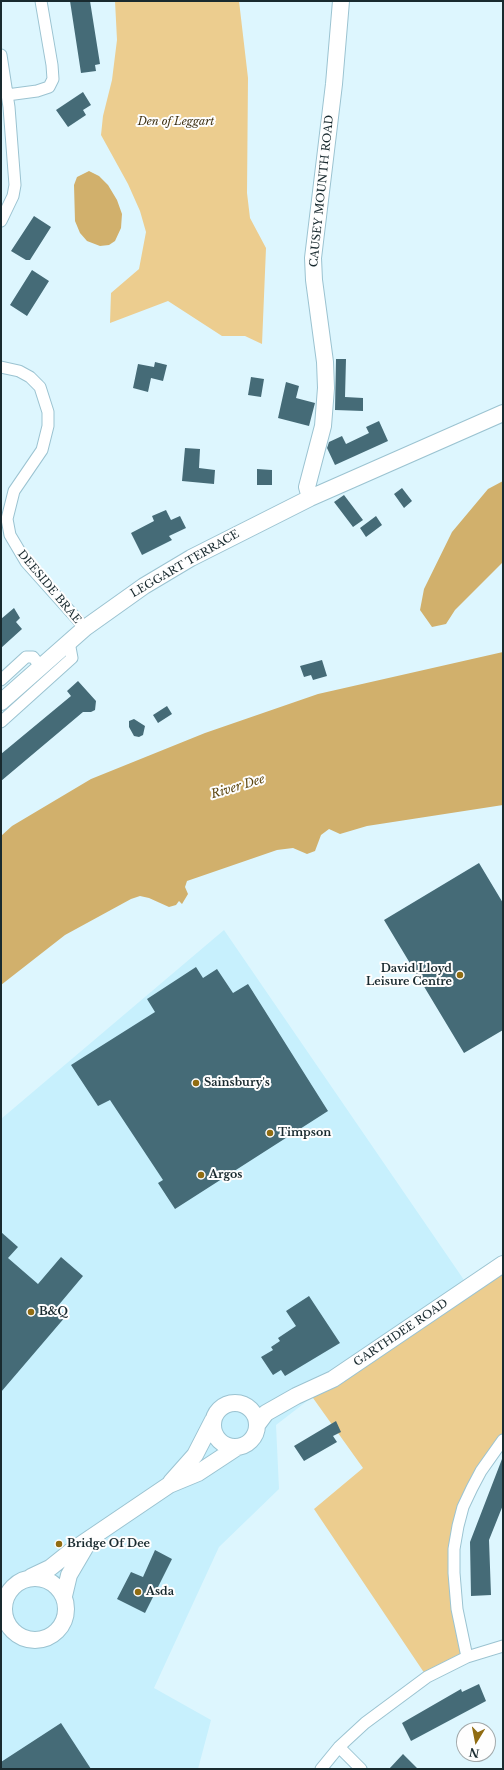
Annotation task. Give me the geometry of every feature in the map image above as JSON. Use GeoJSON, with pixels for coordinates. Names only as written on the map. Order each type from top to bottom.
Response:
{"type":"FeatureCollection","features":[{"type":"Feature","properties":{"kind":"street"},"geometry":{"type":"LineString","coordinates":[[7,95],[37,91],[49,87],[53,79],[41,1]]}},
{"type":"Feature","properties":{"kind":"street","name":"CAUSEY MOUNTH ROAD"},"geometry":{"type":"LineString","coordinates":[[310,498],[307,487],[323,426],[326,388],[326,362],[314,280],[313,258],[334,84],[341,1]]}},
{"type":"Feature","properties":{"kind":"street"},"geometry":{"type":"LineString","coordinates":[[1,55],[7,95],[5,108],[15,185],[13,196],[1,220]]}},
{"type":"Feature","properties":{"kind":"street","name":"DEESIDE BRAE"},"geometry":{"type":"LineString","coordinates":[[1,367],[19,371],[30,377],[40,387],[48,412],[48,426],[42,450],[20,480],[11,498],[8,519],[10,535],[26,562],[85,628]]}},
{"type":"Feature","properties":{"kind":"street","name":"LEGGART TERRACE"},"geometry":{"type":"LineString","coordinates":[[1,702],[85,628],[144,586],[191,558],[310,498],[503,413]]}},
{"type":"Feature","properties":{"kind":"street"},"geometry":{"type":"LineString","coordinates":[[1,722],[72,658],[68,642]]}},
{"type":"Feature","properties":{"kind":"street"},"geometry":{"type":"LineString","coordinates":[[1,680],[26,657],[33,657],[41,667]]}},
{"type":"Feature","properties":{"kind":"street","name":"GARTHDEE ROAD"},"geometry":{"type":"LineString","coordinates":[[257,1425],[266,1413],[296,1396],[333,1379],[503,1264]]}},
{"type":"Feature","properties":{"kind":"street","name":"GARTHDEE ROAD"},"geometry":{"type":"LineString","coordinates":[[245,1405],[296,1396]]}},
{"type":"Feature","properties":{"kind":"street"},"geometry":{"type":"LineString","coordinates":[[1,1598],[12,1587],[21,1581],[31,1578],[50,1568],[70,1552],[169,1484],[198,1473],[236,1448],[243,1446],[253,1438],[257,1425],[252,1412],[245,1405],[232,1403],[220,1408],[195,1455],[169,1484]]}},
{"type":"Feature","properties":{"kind":"street"},"geometry":{"type":"LineString","coordinates":[[214,1419],[214,1433],[218,1439],[229,1447],[236,1448]]}},
{"type":"Feature","properties":{"kind":"street"},"geometry":{"type":"LineString","coordinates":[[467,1657],[457,1609],[454,1574],[454,1549],[463,1507],[475,1482],[503,1440]]}},
{"type":"Feature","properties":{"kind":"street"},"geometry":{"type":"LineString","coordinates":[[64,1596],[72,1567],[92,1538]]}},
{"type":"Feature","properties":{"kind":"street"},"geometry":{"type":"LineString","coordinates":[[1,1630],[29,1640],[39,1640],[48,1638],[57,1632],[63,1624],[67,1605],[64,1596],[58,1587],[50,1581],[41,1578],[31,1578]]}},
{"type":"Feature","properties":{"kind":"street"},"geometry":{"type":"LineString","coordinates":[[12,1587],[5,1599],[4,1614],[12,1631],[20,1637]]}},
{"type":"Feature","properties":{"kind":"street"},"geometry":{"type":"LineString","coordinates":[[321,1769],[339,1747],[365,1723],[428,1677],[467,1657],[503,1646]]}},
{"type":"Feature","properties":{"kind":"street"},"geometry":{"type":"LineString","coordinates":[[339,1747],[361,1769]]}},
{"type":"Feature","properties":{"kind":"shaded area"},"geometry":{"type":"Polygon","coordinates":[[[224,930],[464,1280],[276,1425],[279,1489],[219,1547],[154,1688],[211,1720],[198,1769],[1,1769],[1,1119],[224,930]]]}},
{"type":"Feature","properties":{"kind":"green space","name":"Den of Leggart"},"geometry":{"type":"Polygon","coordinates":[[[115,1],[239,1],[248,78],[247,193],[250,218],[266,248],[262,344],[245,336],[222,336],[168,301],[110,323],[111,293],[139,269],[146,232],[140,211],[128,184],[101,135],[103,116],[112,80],[117,40],[115,1]]]}},
{"type":"Feature","properties":{"kind":"green space"},"geometry":{"type":"Polygon","coordinates":[[[503,1264],[503,1440],[481,1471],[454,1549],[467,1657],[427,1677],[314,1509],[363,1468],[308,1391],[503,1264]]]}},
{"type":"Feature","properties":{"kind":"water"},"geometry":{"type":"Polygon","coordinates":[[[89,171],[99,176],[108,185],[117,200],[122,214],[121,228],[115,241],[109,245],[100,246],[87,241],[80,233],[75,221],[74,185],[77,177],[89,171]]]}},
{"type":"Feature","properties":{"kind":"water"},"geometry":{"type":"Polygon","coordinates":[[[503,481],[503,562],[455,610],[446,624],[432,627],[420,610],[424,589],[452,532],[488,489],[503,481]]]}},
{"type":"Feature","properties":{"kind":"water","name":"River Dee"},"geometry":{"type":"Polygon","coordinates":[[[503,652],[503,805],[367,826],[340,834],[329,829],[321,835],[315,851],[307,854],[293,848],[277,850],[187,881],[185,887],[188,894],[182,904],[179,901],[176,905],[169,907],[149,898],[140,896],[131,899],[65,935],[1,985],[1,836],[12,826],[91,779],[205,733],[318,694],[503,652]]]}},
{"type":"Feature","properties":{"kind":"building"},"geometry":{"type":"Polygon","coordinates":[[[70,1],[90,1],[100,64],[95,65],[96,71],[81,73],[70,1]]]}},
{"type":"Feature","properties":{"kind":"building"},"geometry":{"type":"Polygon","coordinates":[[[83,92],[91,105],[83,110],[86,115],[68,127],[56,110],[83,92]]]}},
{"type":"Feature","properties":{"kind":"building"},"geometry":{"type":"Polygon","coordinates":[[[34,216],[51,227],[30,260],[26,260],[11,251],[34,216]]]}},
{"type":"Feature","properties":{"kind":"building"},"geometry":{"type":"Polygon","coordinates":[[[32,270],[49,281],[27,316],[10,305],[32,270]]]}},
{"type":"Feature","properties":{"kind":"building"},"geometry":{"type":"Polygon","coordinates":[[[336,359],[346,359],[345,397],[363,398],[363,411],[335,410],[336,359]]]}},
{"type":"Feature","properties":{"kind":"building"},"geometry":{"type":"Polygon","coordinates":[[[155,362],[167,365],[163,381],[151,378],[148,392],[133,388],[138,364],[154,367],[155,362]]]}},
{"type":"Feature","properties":{"kind":"building"},"geometry":{"type":"Polygon","coordinates":[[[251,377],[264,379],[261,397],[248,395],[251,377]]]}},
{"type":"Feature","properties":{"kind":"building"},"geometry":{"type":"Polygon","coordinates":[[[286,382],[299,386],[296,398],[315,403],[309,426],[278,418],[286,382]]]}},
{"type":"Feature","properties":{"kind":"building"},"geometry":{"type":"Polygon","coordinates":[[[379,421],[388,441],[335,465],[327,448],[329,442],[342,436],[346,444],[369,433],[366,427],[379,421]]]}},
{"type":"Feature","properties":{"kind":"building"},"geometry":{"type":"Polygon","coordinates":[[[185,448],[200,449],[199,468],[215,470],[214,484],[182,481],[185,448]]]}},
{"type":"Feature","properties":{"kind":"building"},"geometry":{"type":"Polygon","coordinates":[[[257,469],[272,470],[272,485],[257,485],[257,469]]]}},
{"type":"Feature","properties":{"kind":"building"},"geometry":{"type":"Polygon","coordinates":[[[402,488],[412,501],[404,508],[394,494],[402,488]]]}},
{"type":"Feature","properties":{"kind":"building"},"geometry":{"type":"Polygon","coordinates":[[[344,495],[363,520],[353,527],[334,502],[344,495]]]}},
{"type":"Feature","properties":{"kind":"building"},"geometry":{"type":"Polygon","coordinates":[[[166,510],[171,520],[180,516],[186,528],[169,536],[172,540],[142,555],[131,533],[154,521],[152,516],[166,510]]]}},
{"type":"Feature","properties":{"kind":"building"},"geometry":{"type":"Polygon","coordinates":[[[376,516],[382,525],[366,537],[360,528],[376,516]]]}},
{"type":"Feature","properties":{"kind":"building"},"geometry":{"type":"Polygon","coordinates":[[[14,608],[20,618],[16,622],[22,629],[1,648],[1,619],[14,608]]]}},
{"type":"Feature","properties":{"kind":"building"},"geometry":{"type":"Polygon","coordinates":[[[322,660],[327,676],[313,680],[311,675],[304,677],[300,666],[322,660]]]}},
{"type":"Feature","properties":{"kind":"building"},"geometry":{"type":"Polygon","coordinates":[[[78,681],[96,701],[95,710],[91,712],[83,712],[1,781],[1,754],[71,696],[67,691],[78,681]]]}},
{"type":"Feature","properties":{"kind":"building"},"geometry":{"type":"Polygon","coordinates":[[[167,706],[172,714],[158,723],[153,715],[167,706]]]}},
{"type":"Feature","properties":{"kind":"building"},"geometry":{"type":"Polygon","coordinates":[[[134,719],[145,726],[143,735],[139,737],[134,736],[129,727],[129,721],[134,719]]]}},
{"type":"Feature","properties":{"kind":"building","name":"David Lloyd Leisure Centre"},"geometry":{"type":"Polygon","coordinates":[[[479,863],[503,903],[503,1030],[464,1053],[384,920],[479,863]]]}},
{"type":"Feature","properties":{"kind":"building","name":"Sainsbury's"},"geometry":{"type":"Polygon","coordinates":[[[196,967],[203,978],[217,969],[233,993],[248,984],[328,1111],[175,1209],[158,1183],[163,1180],[110,1100],[98,1106],[71,1065],[155,1012],[147,999],[196,967]]]}},
{"type":"Feature","properties":{"kind":"building","name":"B&Q"},"geometry":{"type":"Polygon","coordinates":[[[1,1232],[18,1247],[8,1258],[38,1284],[61,1257],[83,1276],[57,1307],[66,1316],[1,1392],[1,1232]]]}},
{"type":"Feature","properties":{"kind":"building"},"geometry":{"type":"Polygon","coordinates":[[[309,1296],[340,1343],[285,1376],[281,1370],[273,1375],[261,1357],[273,1350],[271,1347],[280,1341],[278,1338],[296,1326],[286,1311],[309,1296]]]}},
{"type":"Feature","properties":{"kind":"building"},"geometry":{"type":"Polygon","coordinates":[[[336,1421],[341,1432],[333,1436],[337,1442],[304,1461],[294,1446],[336,1421]]]}},
{"type":"Feature","properties":{"kind":"building"},"geometry":{"type":"Polygon","coordinates":[[[502,1459],[503,1505],[489,1540],[491,1595],[471,1596],[470,1542],[502,1459]]]}},
{"type":"Feature","properties":{"kind":"building","name":"Asda"},"geometry":{"type":"Polygon","coordinates":[[[155,1550],[172,1559],[145,1613],[117,1599],[131,1572],[143,1577],[155,1550]]]}},
{"type":"Feature","properties":{"kind":"building"},"geometry":{"type":"Polygon","coordinates":[[[479,1684],[486,1701],[411,1741],[402,1723],[461,1689],[462,1692],[479,1684]]]}},
{"type":"Feature","properties":{"kind":"building"},"geometry":{"type":"Polygon","coordinates":[[[61,1723],[91,1769],[1,1769],[1,1762],[61,1723]]]}},
{"type":"Feature","properties":{"kind":"building"},"geometry":{"type":"Polygon","coordinates":[[[403,1754],[418,1769],[389,1769],[403,1754]]]}},
{"type":"Feature","properties":{"kind":"place","name":"David Lloyd Leisure Centre"},"geometry":{"type":"Point","coordinates":[460,975]}},
{"type":"Feature","properties":{"kind":"place","name":"Sainsbury's"},"geometry":{"type":"Point","coordinates":[196,1083]}},
{"type":"Feature","properties":{"kind":"place","name":"Timpson"},"geometry":{"type":"Point","coordinates":[270,1133]}},
{"type":"Feature","properties":{"kind":"place","name":"Argos"},"geometry":{"type":"Point","coordinates":[201,1175]}},
{"type":"Feature","properties":{"kind":"place","name":"B&Q"},"geometry":{"type":"Point","coordinates":[31,1312]}},
{"type":"Feature","properties":{"kind":"place","name":"Bridge Of Dee"},"geometry":{"type":"Point","coordinates":[59,1544]}},
{"type":"Feature","properties":{"kind":"place","name":"Asda"},"geometry":{"type":"Point","coordinates":[138,1592]}}]}
